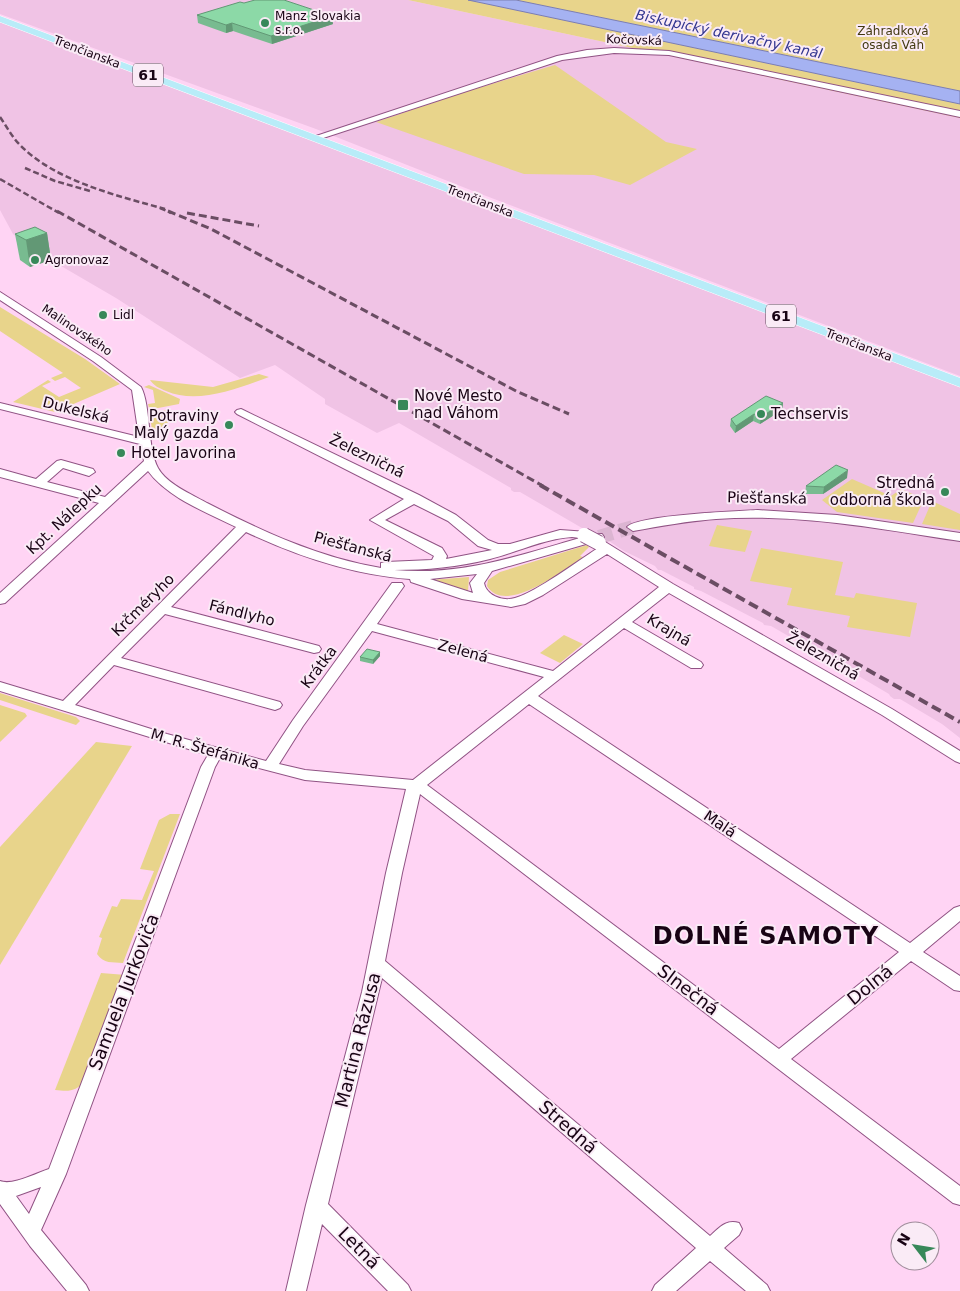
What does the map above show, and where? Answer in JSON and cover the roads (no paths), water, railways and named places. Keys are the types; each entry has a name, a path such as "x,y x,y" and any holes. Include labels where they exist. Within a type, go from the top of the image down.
{"main road":[{"name":"Trenčianska","path":"0,19 960,383"}],"street":[{"name":"Kočovská","path":"314,138 560,58 591,52 622,50 674,54 960,114"},
{"name":"Malinovského","path":"0,295 97,359 137,389 142,424"},
{"name":"Dukelská","path":"0,406 146,442"},
{"name":"Železničná","path":"241,412 415,498 452,518 474,537 489,546 513,548 563,533 584,535 601,543 668,587 879,707 960,758"},
{"path":"113,434 134,430 142,424 150,462"},
{"name":"Kpt. Nálepku","path":"0,600 150,462"},
{"name":"Piešťanská","path":"150,462 154,471 170,485 204,506 244,526 310,553 401,581 488,568 601,543"},
{"path":"38,483 61,464 90,472"},
{"path":"0,473 107,501"},
{"path":"415,498 376,520 437,551 441,556 437,564"},
{"name":"Piešťanská","path":"633,527 671,519 711,514 774,513 816,516 960,537"},
{"name":"Krčméryho","path":"65,707 244,526"},
{"path":"401,581 502,603 520,601 557,581 601,543"},
{"path":"351,565 409,566 437,564 485,556 513,548"},
{"path":"488,568 477,582 479,592 488,599"},
{"name":"Krátka","path":"269,768 281,752 297,724 401,581"},
{"path":"414,787 625,623 668,587"},
{"name":"Fándlyho","path":"162,610 314,649"},
{"name":"Krajná","path":"625,623 696,665"},
{"name":"Zelená","path":"370,626 556,676"},
{"path":"111,660 275,705"},
{"name":"M. R. Štefánika","path":"0,686 269,768 305,775 383,781 408,784 414,787"},
{"name":"Malá","path":"529,697 912,951 960,985"},
{"name":"Samuela Jurkoviča","path":"31,1231 56,1174 208,767 216,753"},
{"name":"Martina Rázusa","path":"296,1291 376,963 414,787"},
{"name":"Slnečná","path":"414,787 423,789 960,1197"},
{"name":"Dolná","path":"779,1059 960,912"},
{"name":"Stredná","path":"376,963 760,1291"},
{"path":"56,1174 19,1187 1,1190 79,1291"},
{"name":"Letná","path":"316,1205 401,1291"},
{"path":"662,1291 732,1229"}],"water":[{"path":"468,0 516,0 960,91 960,104"}],"tunnel":[{"path":"599,537 633,527"}],"railway":[{"path":"0,117 20,145 34,158 51,168 88,186 165,209"},
{"path":"25,168 55,181 90,191"},
{"path":"0,179 59,213"},
{"path":"160,208 171,213"},
{"path":"57,211 543,486"},
{"path":"168,211 211,229 518,392 569,414"},
{"path":"187,213 259,226"},
{"path":"540,485 960,722"}],"place":[{"name":"Manz Slovakia s.r.o.","path":"265,23"},
{"name":"Agronovaz","path":"35,260"},
{"name":"Lidl","path":"103,315"},
{"name":"Nové Mesto nad Váhom","path":"403,405"},
{"name":"Techservis","path":"761,414"},
{"name":"Potraviny Malý gazda","path":"229,425"},
{"name":"Hotel Javorina","path":"121,453"},
{"name":"Stredná odborná škola","path":"945,492"}],"district":[{"name":"DOLNÉ SAMOTY","path":"766,936"}],"park label":[{"name":"Záhradková osada Váh","path":"893,38"}],"water label":[{"name":"Biskupický derivačný kanál","path":"729,34"}]}
